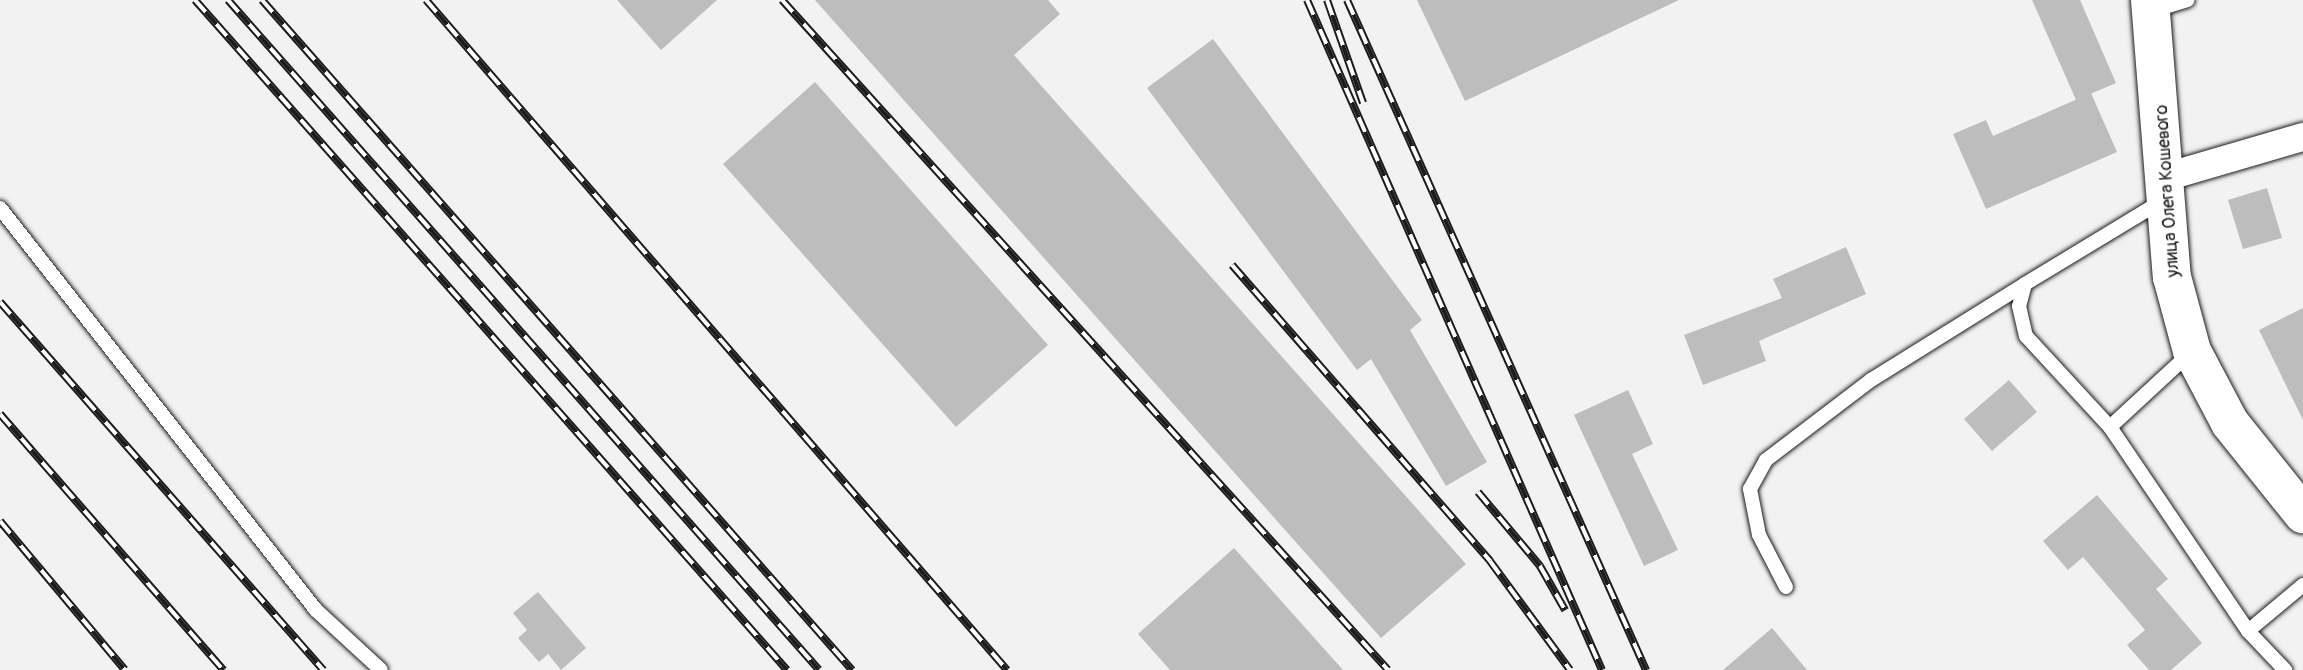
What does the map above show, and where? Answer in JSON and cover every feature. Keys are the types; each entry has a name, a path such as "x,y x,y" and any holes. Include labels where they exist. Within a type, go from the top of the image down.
{"main road":[{"name":"улица Олега Кошевого","path":"2163,4 2166,187 2172,277 2192,351 2230,424 2303,514"}],"street":[{"path":"2166,187 2303,136"}],"lane":[{"path":"1786,587 1759,534 1750,489 1766,460 1871,380 2025,284 2166,187"},
{"path":"0,208 316,610 381,670"},
{"path":"2025,284 2018,306 2026,336 2109,427 2248,631 2285,670"},
{"path":"2109,427 2192,351"},
{"path":"2248,631 2303,585"}],"building":[{"path":"617,0 717,0 661,50"},
{"path":"815,0 1048,0 1060,14 1014,55 1466,564 1381,638"},
{"path":"1417,0 1679,0 1465,101"},
{"path":"2032,0 2080,0 2116,83 2076,100"},
{"path":"1213,39 1422,320 1410,330 1487,462 1446,486 1371,359 1357,370 1147,88"},
{"path":"815,82 1048,345 956,427 723,164"},
{"path":"2091,93 2117,152 1986,209 1953,134 1986,120 1993,136"},
{"path":"2267,188 2282,238 2243,249 2228,200"},
{"path":"1846,247 1866,294 1759,341 1766,361 1703,385 1684,335 1782,298 1773,279"},
{"path":"2303,308 2303,420 2259,330"},
{"path":"2009,380 2037,412 1992,451 1964,419"},
{"path":"1628,390 1653,444 1632,454 1678,550 1644,566 1574,415"},
{"path":"2097,495 2168,579 2156,589 2202,643 2171,670 2149,670 2127,645 2145,630 2083,557 2068,570 2043,541"},
{"path":"1234,548 1343,670 1170,670 1138,634"},
{"path":"538,592 586,648 561,670 548,654 539,662 518,638 527,630 513,613"},
{"path":"1772,628 1807,670 1723,670"}],"railway":[{"path":"195,0 787,670"},
{"path":"228,0 819,670"},
{"path":"262,0 852,670"},
{"path":"426,0 1007,670"},
{"path":"782,0 1388,670"},
{"path":"1307,0 1602,670"},
{"path":"1327,0 1363,103"},
{"path":"1347,0 1646,670"},
{"path":"1232,265 1490,561 1570,670"},
{"path":"0,302 323,670"},
{"path":"0,414 223,670"},
{"path":"1478,492 1540,566 1565,610"},
{"path":"0,521 125,670"}]}
